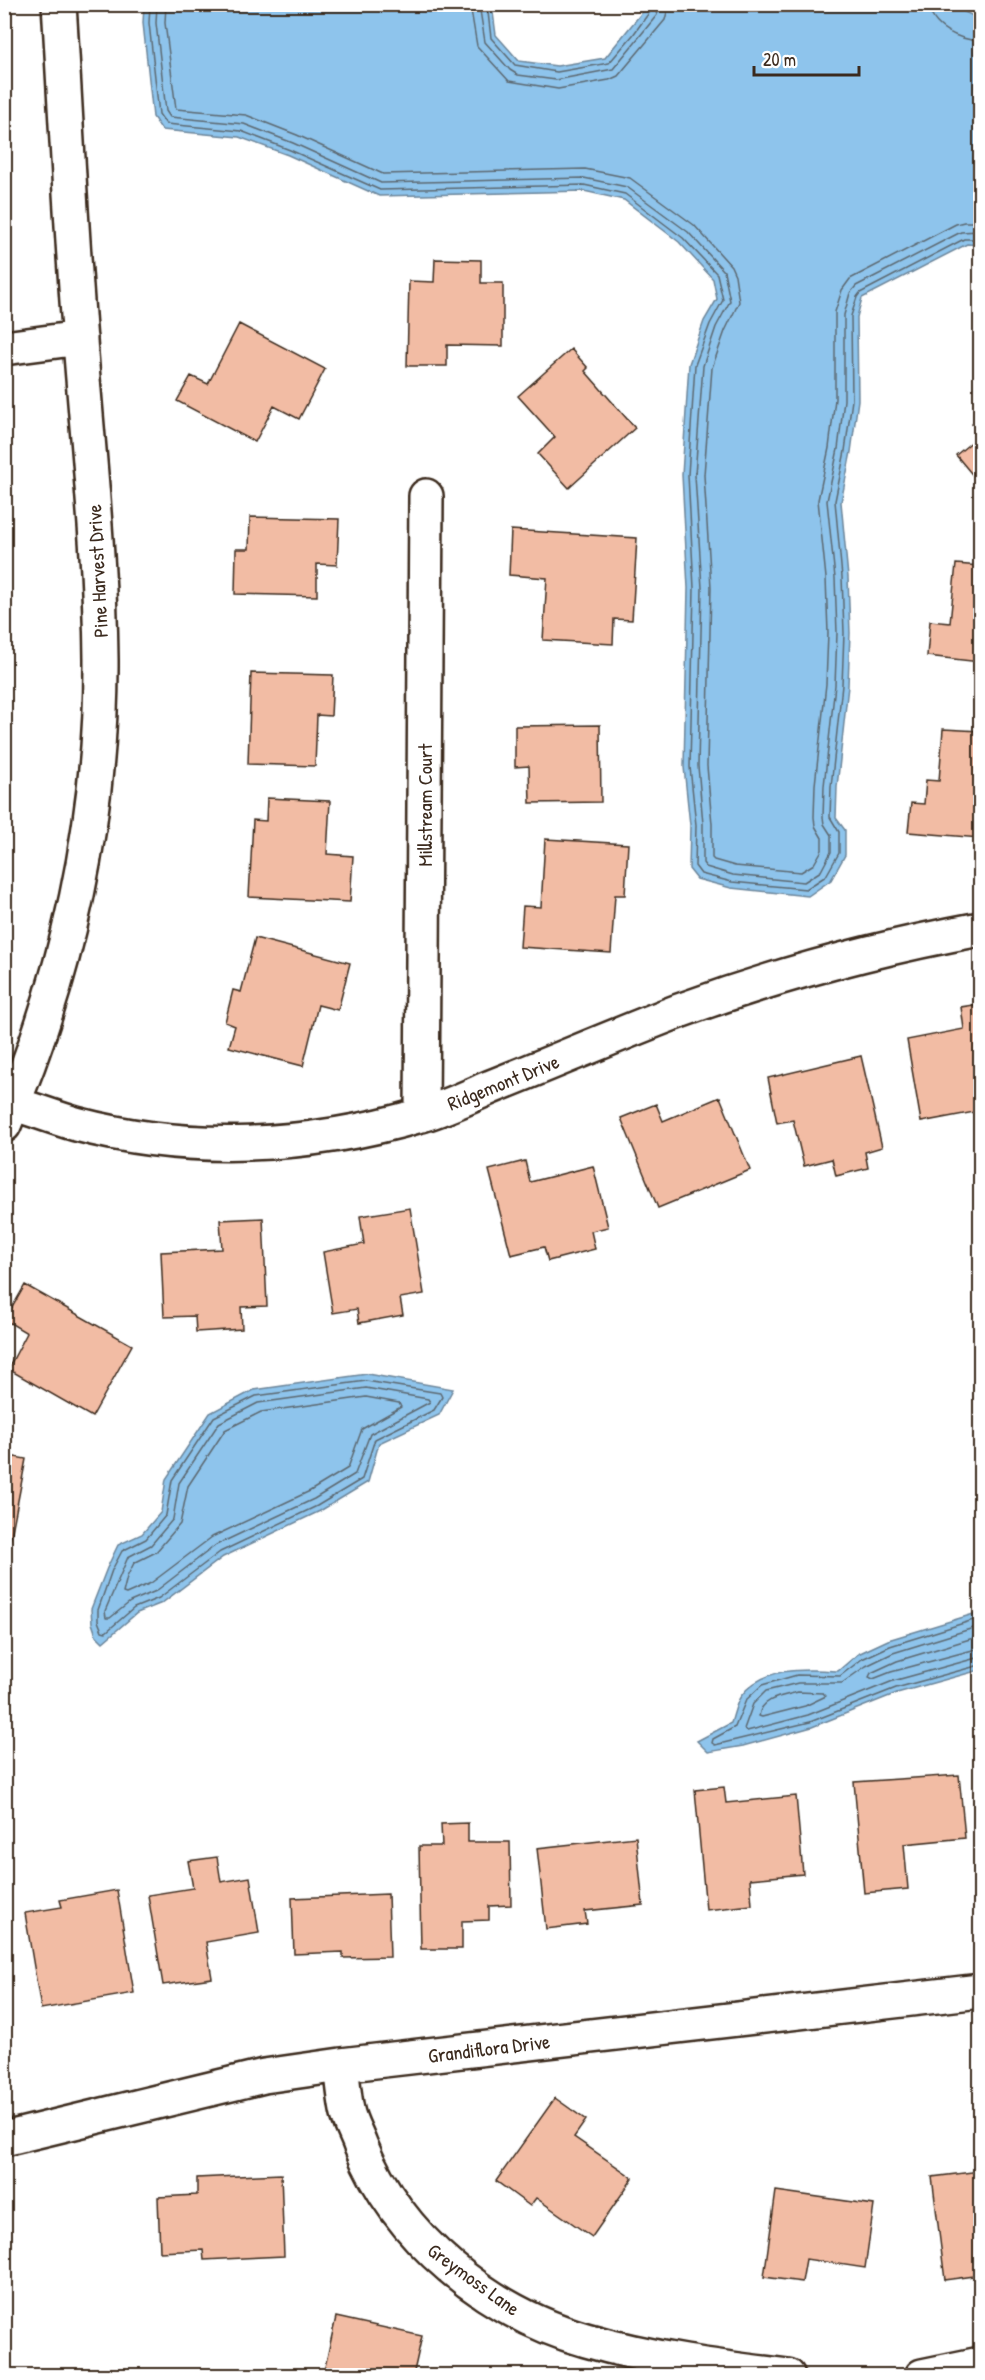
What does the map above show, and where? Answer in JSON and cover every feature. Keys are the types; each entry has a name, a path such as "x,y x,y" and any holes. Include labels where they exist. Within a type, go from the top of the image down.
{"street":[{"name":"Pine Harvest Drive","path":"9,1115 57,982 82,871 96,763 101,661 99,596 59,4"},
{"path":"4,348 80,338"},
{"name":"Millstream Court","path":"422,1115 426,495"},
{"name":"Ridgemont Drive","path":"9,1115 155,1138 231,1144 321,1138 422,1115 676,1012 738,990 867,953 981,929"},
{"name":"Grandiflora Drive","path":"4,2139 264,2076 341,2065 981,1991"},
{"name":"Greymoss Lane","path":"341,2065 347,2112 368,2163 394,2206 431,2251 481,2290 528,2318 584,2340 639,2354 788,2376"},
{"path":"922,2376 981,2364"}],"water":[{"path":"947,4 980,19 980,245 967,244 862,298 857,317 858,400 841,502 848,577 850,633 848,686 837,787 836,818 845,830 845,855 831,880 808,896 731,888 697,879 689,869 690,825 684,767 688,588 682,475 689,364 704,321 717,299 713,279 679,242 624,200 584,191 379,196 288,155 239,137 162,130 153,117 143,23 144,5 492,5 496,35 519,61 557,66 605,58 648,5"},
{"path":"367,1374 453,1389 439,1415 379,1443 368,1482 320,1511 223,1557 162,1603 137,1613 103,1642 96,1635 91,1609 118,1545 142,1534 161,1512 166,1479 210,1413 254,1390"},
{"path":"980,1612 980,1670 897,1693 812,1727 743,1746 708,1752 697,1741 731,1723 741,1696 761,1679 773,1674 799,1670 838,1671 858,1654 888,1640"}],"building":[{"path":"435,259 481,260 481,283 503,283 503,346 447,345 447,366 407,366 409,281 434,282"},
{"path":"239,324 325,369 299,419 274,406 255,442 177,401 191,376 208,384"},
{"path":"571,349 588,368 585,371 635,428 569,488 538,454 555,437 518,396"},
{"path":"980,417 980,434 972,424"},
{"path":"980,435 980,484 956,455"},
{"path":"250,517 339,519 337,565 317,564 317,596 235,594 236,549 249,549"},
{"path":"511,530 637,538 632,620 614,619 613,644 543,640 547,578 509,575"},
{"path":"956,564 980,566 980,662 927,656 930,621 950,623"},
{"path":"251,673 333,675 331,716 317,715 315,766 248,764"},
{"path":"600,725 601,802 530,803 529,766 515,767 515,726"},
{"path":"943,729 980,731 980,838 908,832 911,803 924,804 926,780 939,781"},
{"path":"267,798 330,801 327,854 353,856 350,902 249,897 253,820 266,821"},
{"path":"545,839 628,844 625,895 615,895 611,953 520,947 523,906 541,907"},
{"path":"255,938 350,963 338,1010 318,1005 303,1066 229,1047 235,1026 225,1022 233,990 241,992"},
{"path":"980,1004 980,1111 921,1122 907,1040 964,1029 961,1007"},
{"path":"861,1056 882,1147 865,1152 868,1168 836,1176 832,1159 804,1166 793,1120 777,1123 768,1078"},
{"path":"720,1097 750,1170 658,1208 621,1118 656,1104 663,1121"},
{"path":"525,1161 530,1182 593,1166 608,1227 591,1231 595,1249 548,1261 544,1247 511,1255 489,1170"},
{"path":"410,1208 424,1294 400,1298 403,1315 359,1323 357,1309 333,1313 323,1252 364,1244 360,1216"},
{"path":"263,1218 267,1306 241,1307 242,1329 196,1332 195,1316 164,1317 161,1252 222,1249 220,1220"},
{"path":"25,1285 132,1345 92,1417 8,1369 27,1333 5,1320"},
{"path":"4,1455 26,1459 10,1542 4,1541"},
{"path":"959,1775 965,1838 904,1844 908,1889 864,1893 854,1782"},
{"path":"724,1787 726,1803 796,1796 803,1874 750,1879 752,1905 706,1910 695,1790"},
{"path":"468,1823 468,1842 510,1842 511,1905 489,1906 489,1920 462,1921 462,1949 421,1949 419,1846 442,1846 441,1824"},
{"path":"636,1837 643,1905 585,1911 587,1924 546,1929 537,1848"},
{"path":"217,1857 221,1882 250,1877 259,1933 206,1942 212,1978 163,1985 148,1895 193,1888 188,1861"},
{"path":"117,1890 134,1993 41,2009 25,1913 62,1907 60,1900"},
{"path":"388,1894 390,1957 343,1958 343,1952 294,1954 292,1898"},
{"path":"555,2098 586,2120 574,2137 633,2178 592,2237 536,2198 530,2206 496,2181"},
{"path":"980,2171 980,2275 945,2280 932,2177"},
{"path":"281,2174 284,2256 204,2260 203,2250 160,2252 158,2197 197,2195 197,2178"},
{"path":"776,2191 874,2205 865,2268 806,2259 802,2282 764,2277"},
{"path":"336,2317 422,2336 413,2376 323,2376"}]}
